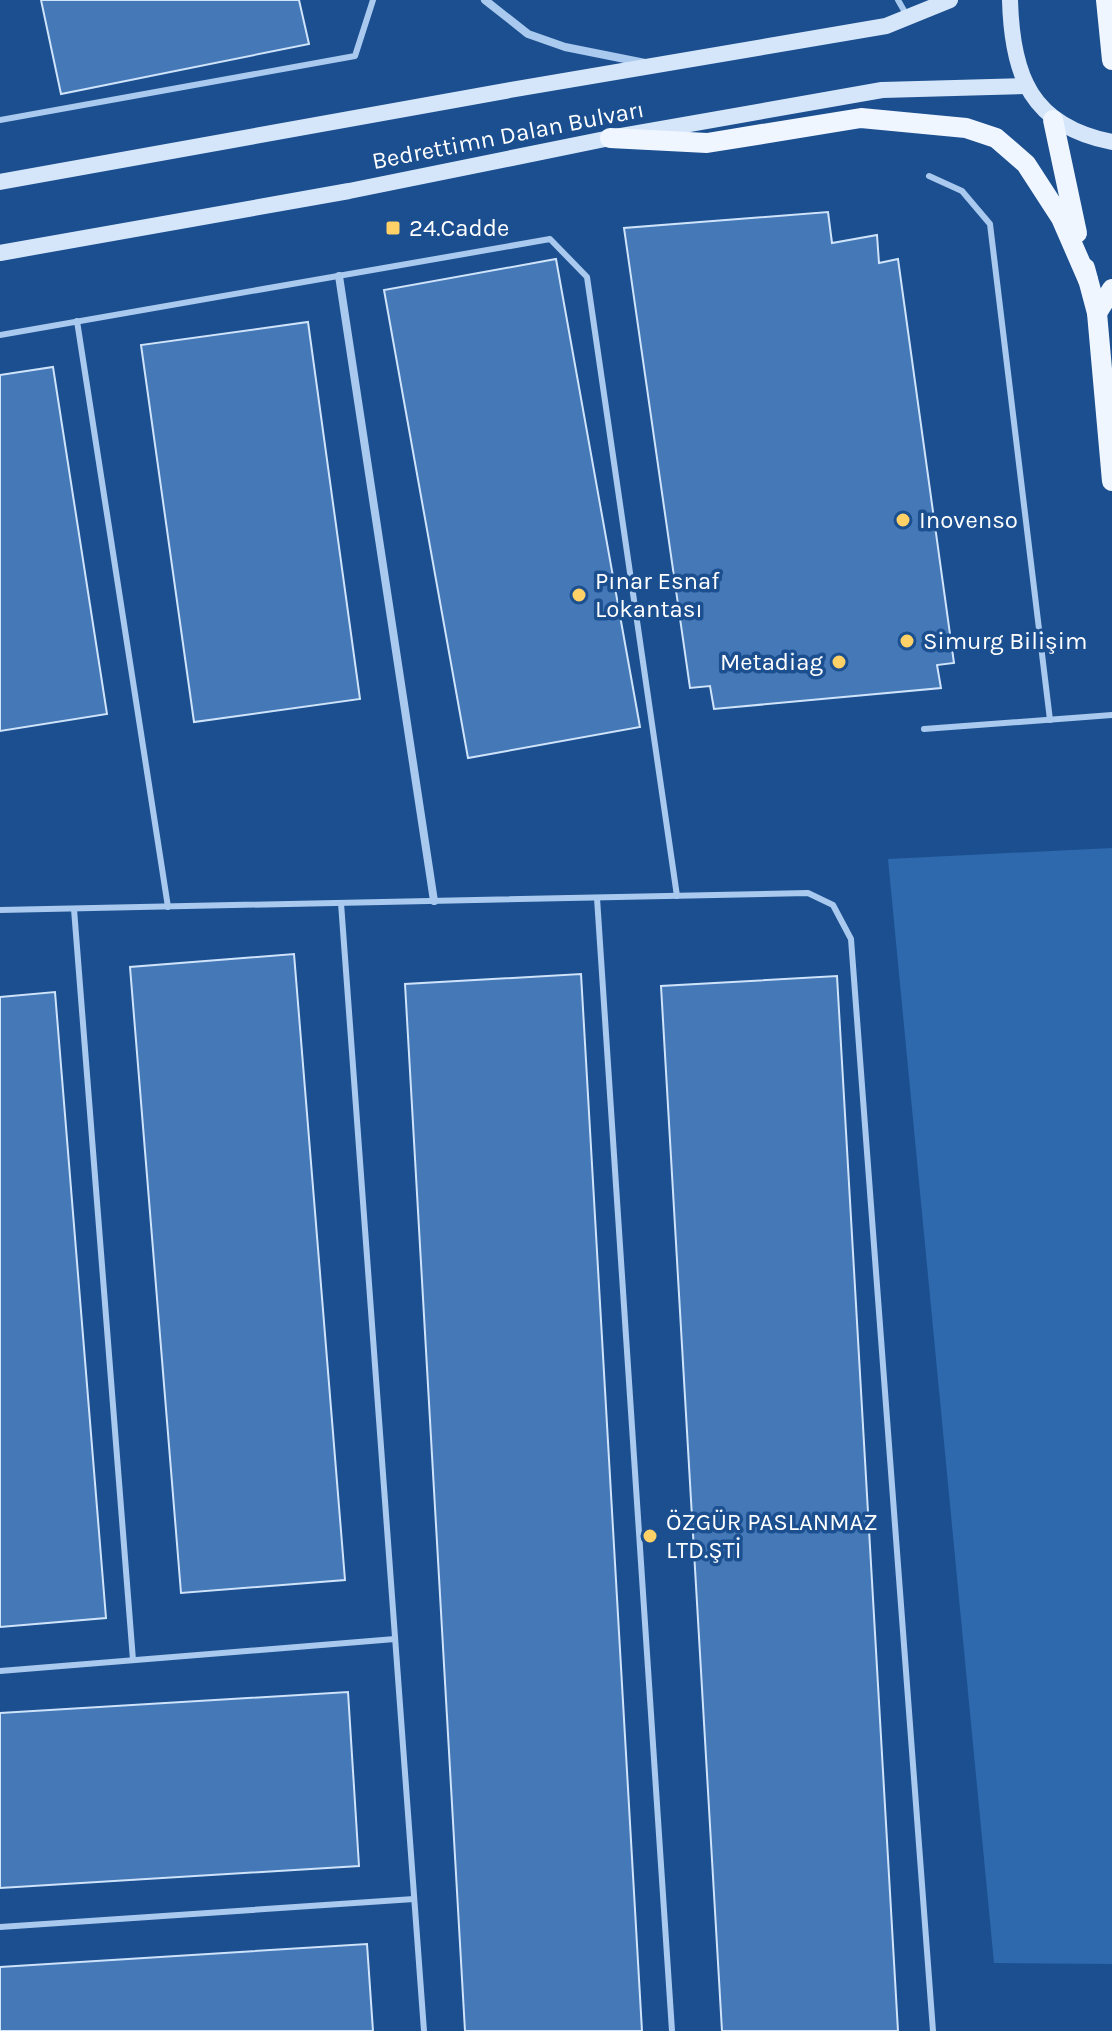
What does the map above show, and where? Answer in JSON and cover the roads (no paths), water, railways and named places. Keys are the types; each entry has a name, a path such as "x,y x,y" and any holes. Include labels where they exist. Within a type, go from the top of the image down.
{"main road":[{"name":"Bedrettimn Dalan Bulvarı","path":"0,182 886,26 950,0"},
{"path":"1010,0 1014,52 1027,86 1053,120 1097,313 1112,481"},
{"path":"1106,0 1112,60"},
{"name":"Bedrettimn Dalan Bulvarı","path":"0,253 349,191 610,138 882,90 1027,86"},
{"path":"610,138 707,143 861,118 966,128 996,138 1026,164 1061,218 1088,280"},
{"path":"1053,120 1082,134 1112,142"},
{"path":"1097,313 1112,289"}],"street":[{"path":"485,0 528,34 565,47 659,65"},
{"path":"339,276 434,901"}],"lane":[{"path":"0,120 355,56 373,0"},
{"path":"898,0 908,17"},
{"path":"929,176 962,191 990,224 1050,720"},
{"path":"0,335 550,239 587,277 677,896"},
{"path":"77,321 168,907"},
{"path":"924,729 1112,715"},
{"path":"0,910 808,893 833,905 851,939 933,2031"},
{"path":"597,898 672,2031"},
{"path":"341,903 424,2031"},
{"path":"74,909 133,1660"},
{"path":"0,1671 395,1639"},
{"path":"0,1927 414,1899"}],"place":[{"name":"24.Cadde","path":"393,228"},
{"name":"Inovenso","path":"903,520"},
{"name":"Pınar Esnaf Lokantası","path":"579,595"},
{"name":"Simurg Bilişim","path":"907,641"},
{"name":"Metadiag","path":"839,662"},
{"name":"ÖZGÜR PASLANMAZ LTD.ŞTİ","path":"650,1536"}]}
